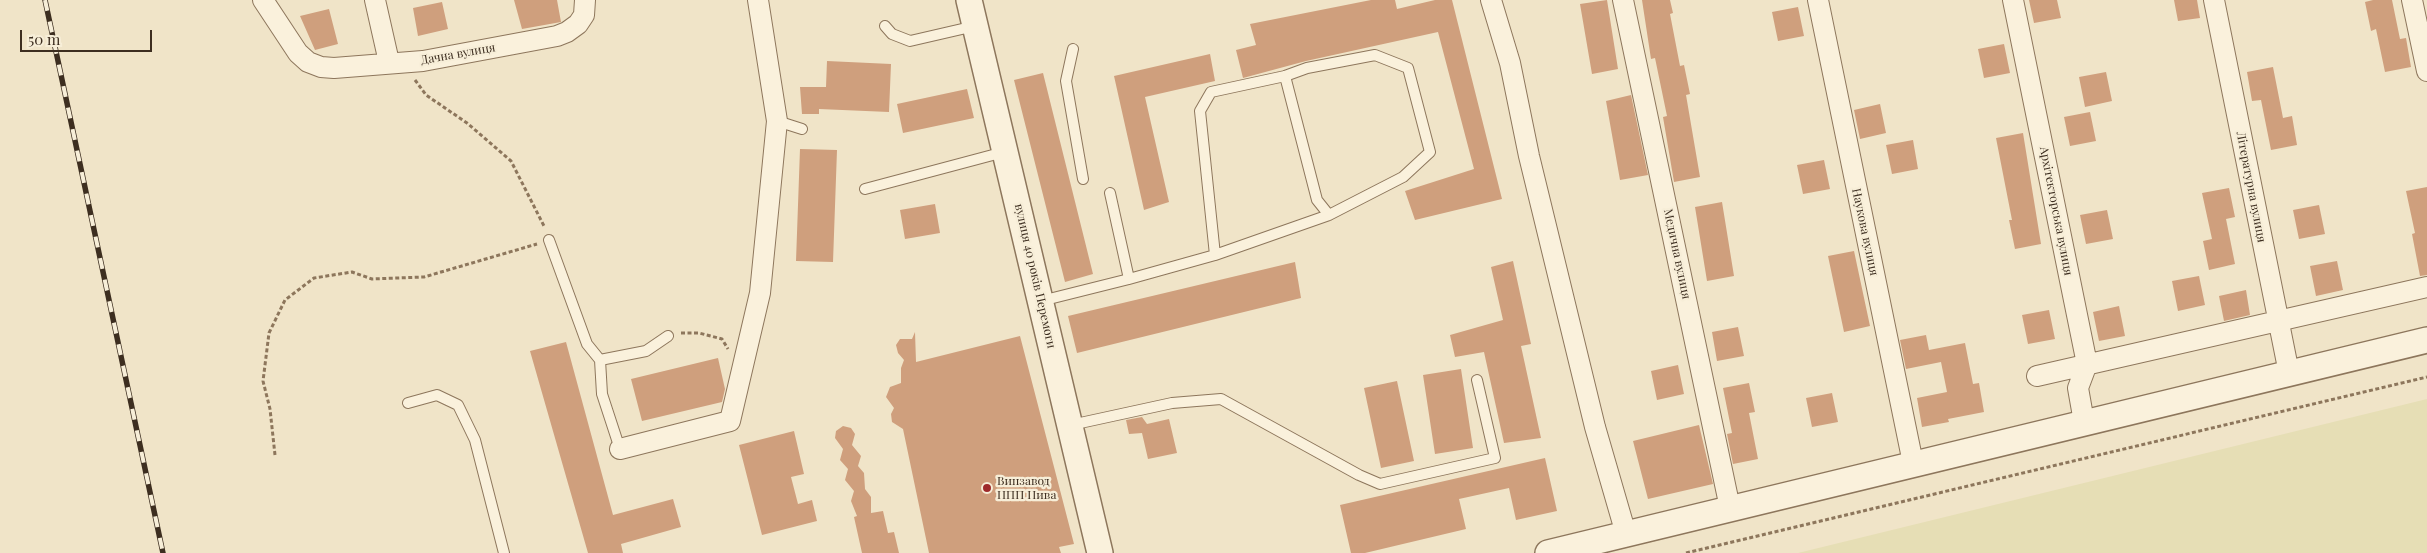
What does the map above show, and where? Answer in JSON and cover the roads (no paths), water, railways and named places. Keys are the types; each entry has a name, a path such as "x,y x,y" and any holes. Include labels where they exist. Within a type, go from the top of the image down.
{"street":[{"name":"Дачна вулиця","path":"263,0 288,41 308,62 321,67 334,68 423,61 567,32 578,24 584,15 586,0"},
{"path":"376,0 398,62"},
{"path":"620,449 730,420 760,293 777,121 758,0"},
{"name":"вулиця 40 років Перемоги","path":"969,0 1100,553"},
{"path":"1491,0 1510,63 1531,166 1595,427 1626,534"},
{"name":"Медична вулиця","path":"1623,0 1730,508"},
{"name":"Наукова вулиця","path":"1818,0 1912,463"},
{"name":"Архітекторська вулиця","path":"2013,0 2087,364"},
{"name":"Літературна вулиця","path":"2214,0 2289,373"},
{"path":"2412,0 2427,71"},
{"path":"2037,376 2427,287"},
{"path":"1548,553 1604,546 1626,534 1912,463 2427,340"},
{"path":"2084,422 2078,388 2087,364"}],"lane":[{"path":"885,26 892,34 910,41 975,26"},
{"path":"1073,49 1066,81 1083,180"},
{"path":"1040,301 1130,279 1215,255 1329,215 1404,177 1430,152 1408,68 1375,55 1307,68 1285,76 1211,92 1200,111 1215,255"},
{"path":"1285,76 1317,200 1329,215"},
{"path":"777,121 802,129"},
{"path":"866,189 1005,152"},
{"path":"1110,193 1130,279"},
{"path":"550,240 588,344 600,360 602,394 620,449"},
{"path":"600,360 646,351 668,336"},
{"path":"1070,426 1172,403 1221,399 1380,484 1495,458 1476,380"},
{"path":"408,403 438,395 458,405 475,440 504,553"}],"railway":[{"path":"45,0 163,553"}],"place":[{"name":"Винзавод НПП Нива","path":"987,488"}]}
